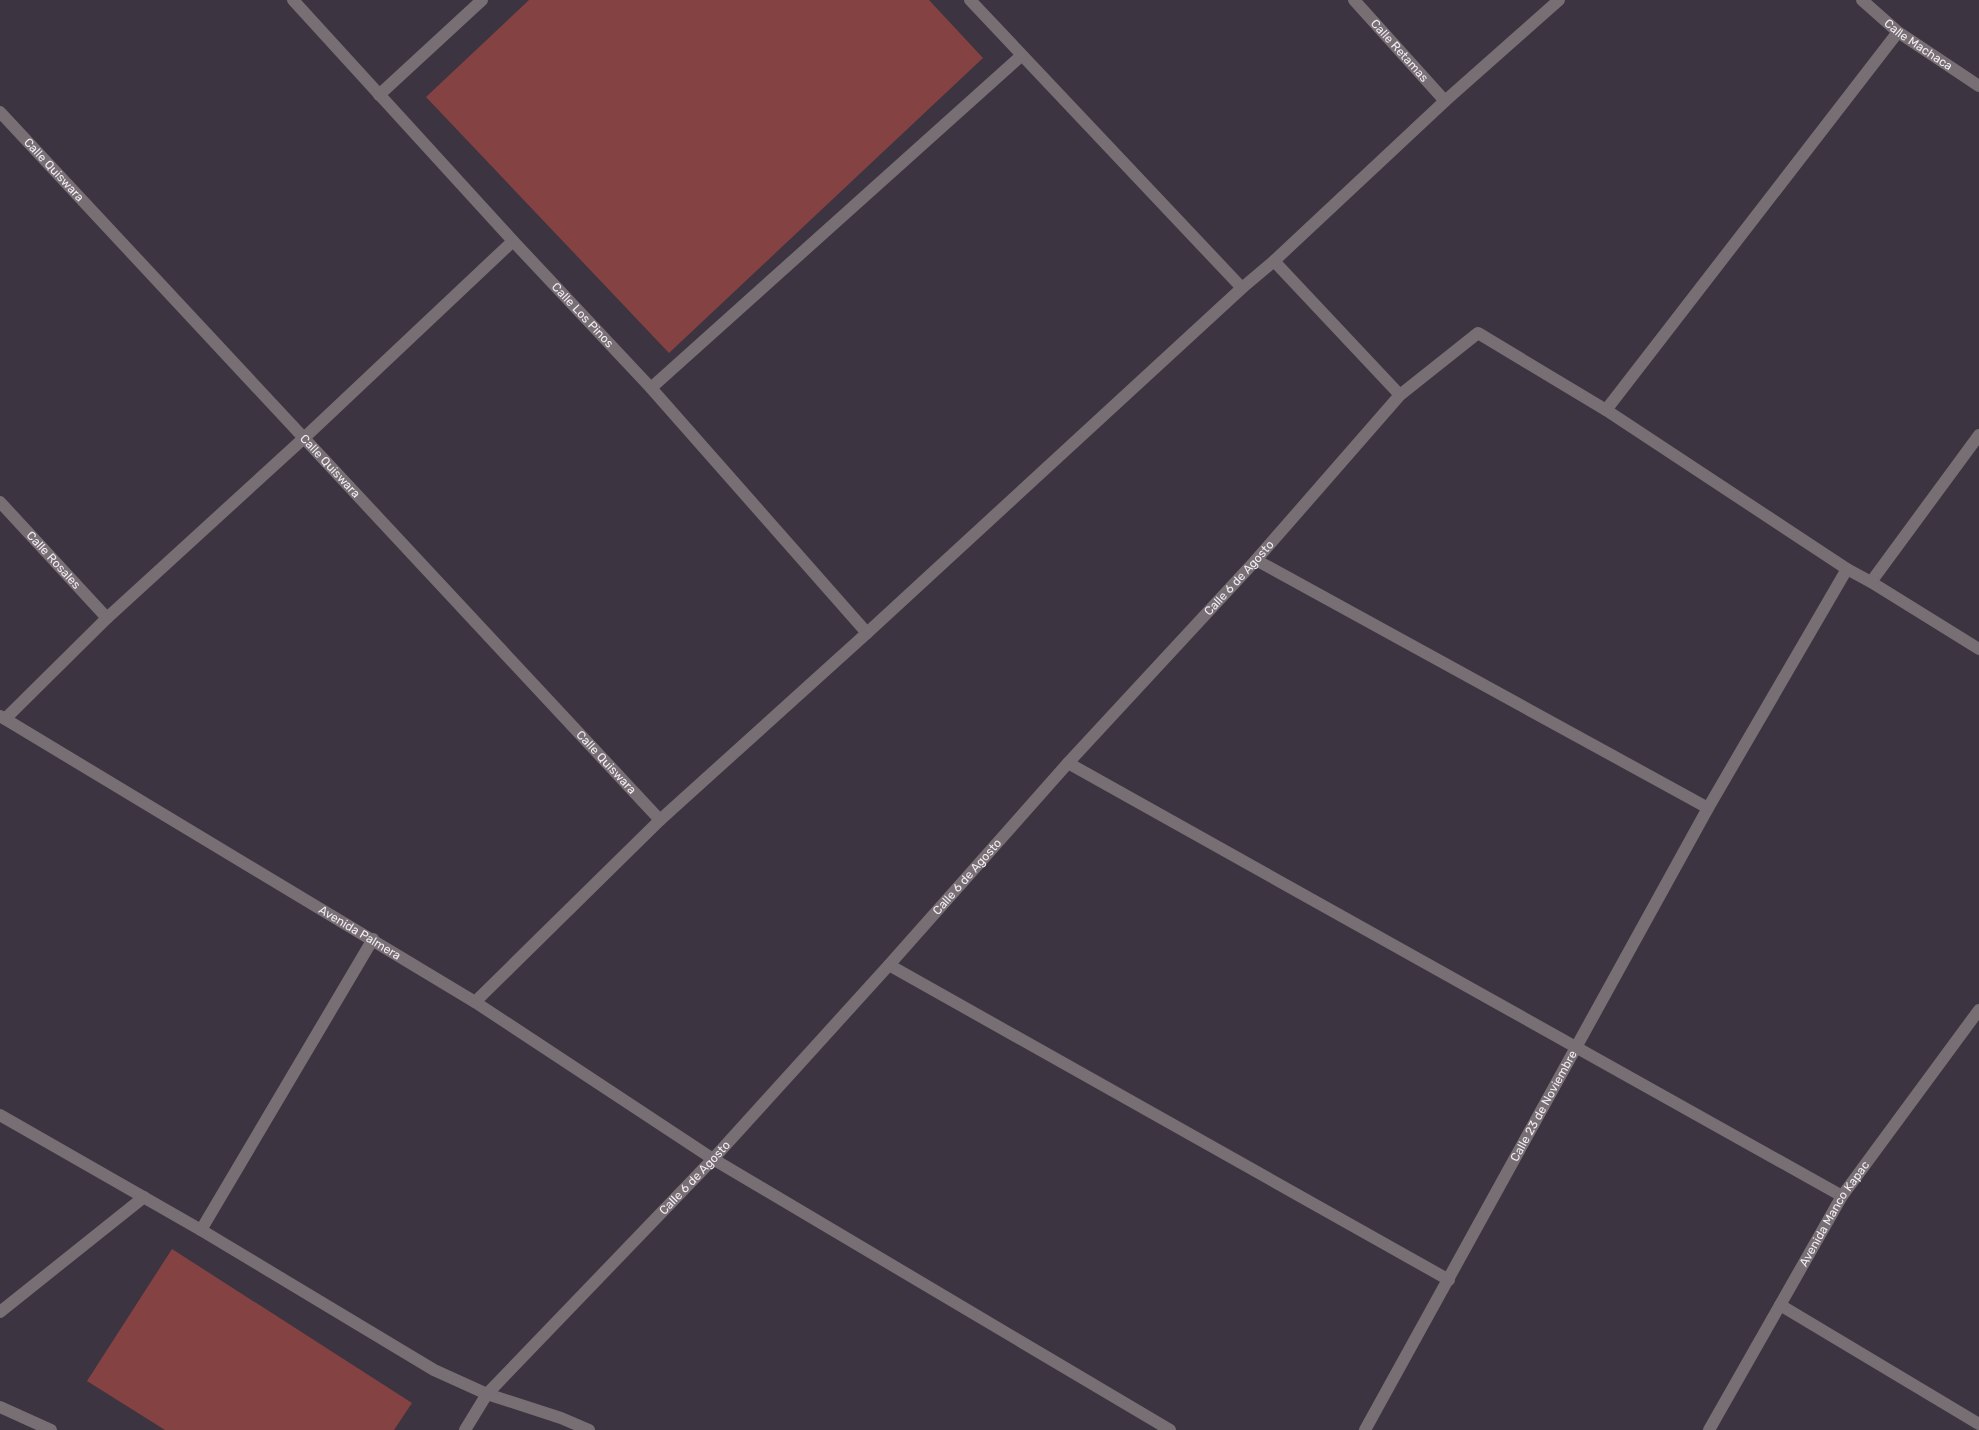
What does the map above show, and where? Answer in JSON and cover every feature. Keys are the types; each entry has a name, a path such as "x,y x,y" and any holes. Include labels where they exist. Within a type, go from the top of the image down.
{"street":[{"name":"Calle Los Pinos","path":"293,0 379,96 650,388 867,634"},
{"path":"379,96 482,0"},
{"path":"970,0 1242,288"},
{"name":"Calle Retamas","path":"1354,0 1445,101"},
{"path":"475,1002 660,820 867,634 1242,288 1274,261 1445,101 1559,0"},
{"name":"Calle Machaca","path":"1862,0 1898,32 1979,86"},
{"path":"1898,32 1606,410 1847,569 1979,649"},
{"path":"650,388 1021,56"},
{"name":"Calle Quiswara","path":"0,112 660,820"},
{"path":"3,718 107,618 304,438 513,241"},
{"path":"1274,261 1400,395"},
{"name":"Calle 6 de Agosto","path":"465,1430 487,1394 713,1159 889,965 1068,763 1256,560 1400,395 1478,333 1606,410"},
{"path":"1871,582 1979,435"},
{"name":"Calle Rosales","path":"0,502 107,618"},
{"path":"1256,560 1708,808"},
{"path":"1068,763 1578,1048 1708,808 1847,569"},
{"name":"Avenida Palmera","path":"3,718 475,1002 713,1159 1170,1430"},
{"path":"201,1230 373,939"},
{"path":"889,965 1448,1280"},
{"name":"Avenida Manco Kapac","path":"1709,1430 1842,1196 1979,1010"},
{"name":"Calle 23 de Noviembre","path":"1365,1430 1578,1048 1842,1196"},
{"path":"0,1115 201,1230 434,1370 487,1394 561,1418 589,1430"},
{"path":"0,1312 144,1197"},
{"path":"1780,1305 1979,1424"},
{"path":"0,1407 51,1430"}],"shaded area":[{"path":"529,0 929,0 983,58 669,353 426,97"},
{"path":"172,1249 412,1403 394,1430 165,1430 87,1381"}]}
